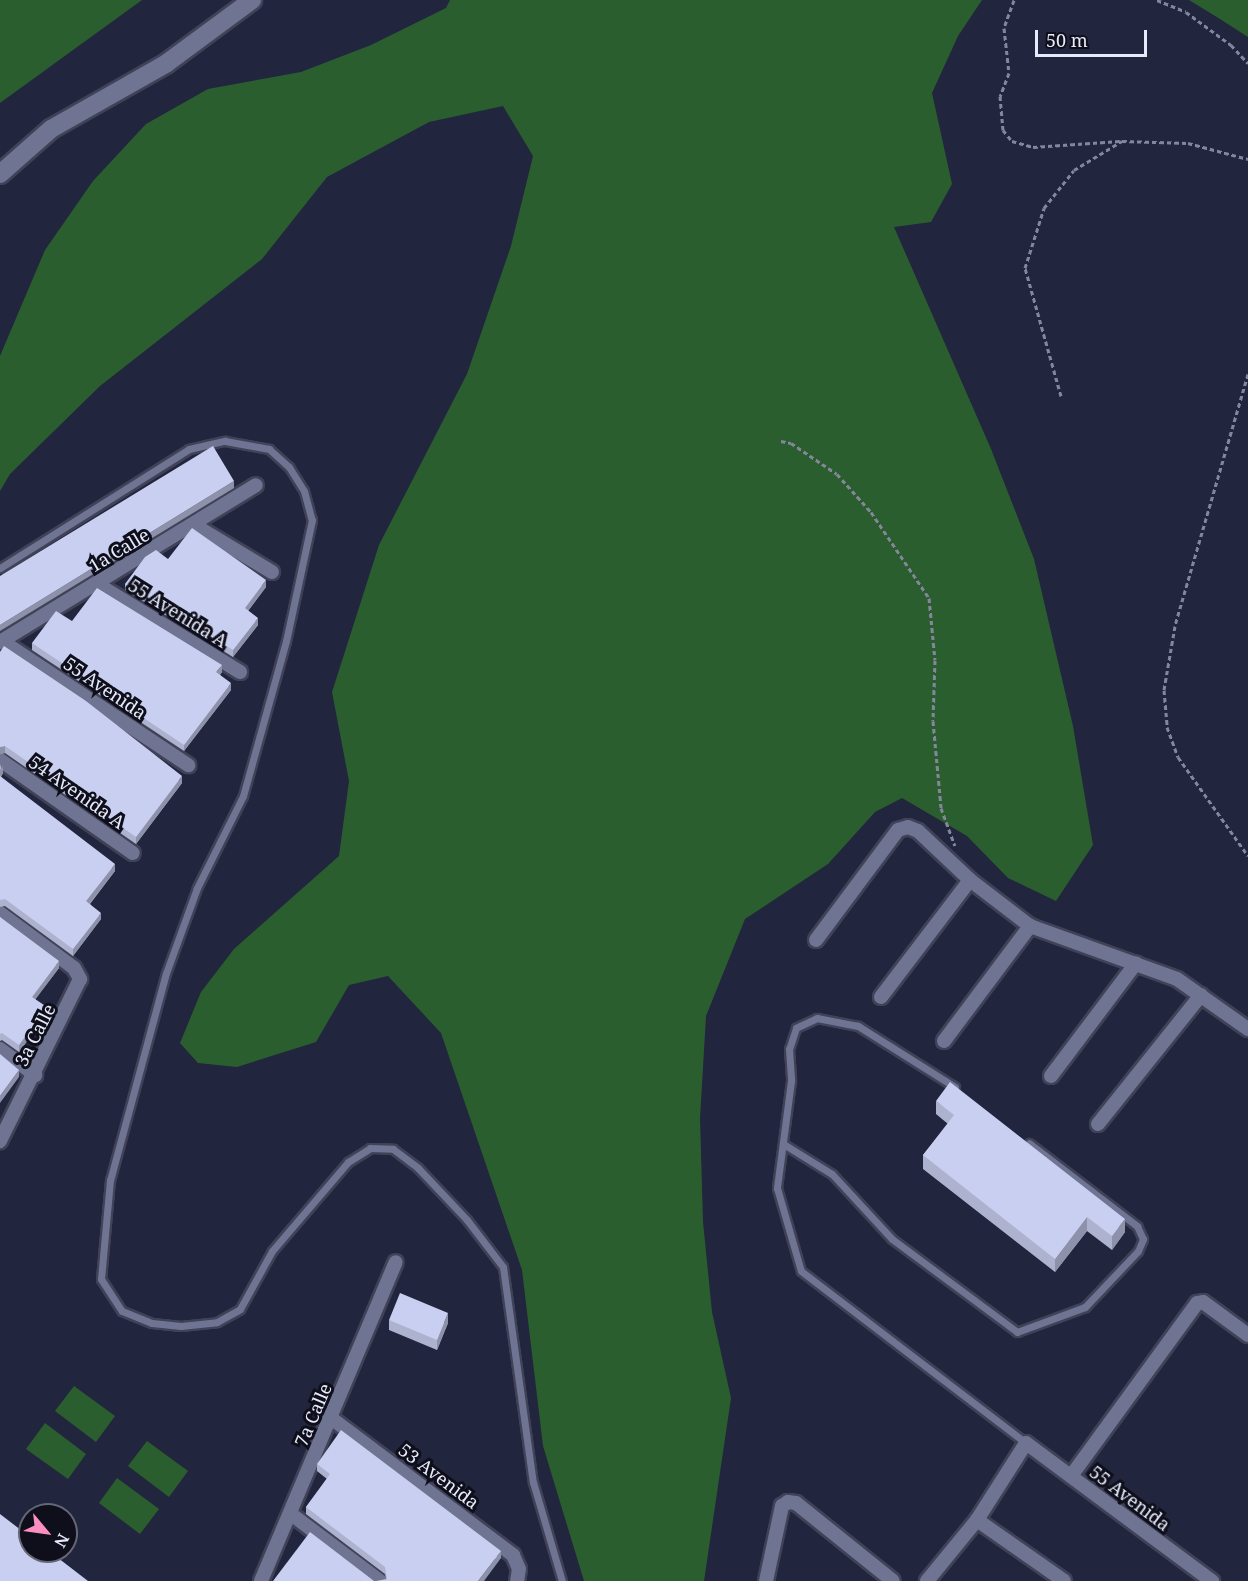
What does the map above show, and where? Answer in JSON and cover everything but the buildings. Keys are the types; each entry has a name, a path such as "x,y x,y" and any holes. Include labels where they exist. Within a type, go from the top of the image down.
{"main road":[{"path":"0,174 51,129 167,63 252,0"}],"street":[{"name":"1a Calle","path":"1,641 256,485"},
{"path":"194,525 272,572"},
{"name":"55 Avenida A","path":"97,584 240,672"},
{"name":"55 Avenida","path":"1,641 188,765"},
{"name":"54 Avenida A","path":"0,760 133,853"},
{"path":"816,940 898,830 908,827 918,831 970,880 1030,926 1177,979 1248,1029"},
{"path":"881,997 970,880"},
{"name":"3a Calle","path":"0,913 80,976 77,991 0,1142"},
{"path":"944,1041 1030,926"},
{"path":"1051,1076 1136,963"},
{"path":"1098,1125 1201,995"},
{"path":"0,1049 35,1075"},
{"name":"7a Calle","path":"261,1581 396,1262"},
{"path":"1071,1476 1197,1303 1203,1302 1248,1335"},
{"name":"53 Avenida","path":"331,1418 513,1555 518,1575"},
{"path":"927,1581 977,1520 1026,1443"},
{"name":"55 Avenida","path":"1026,1443 1212,1581"},
{"path":"766,1581 782,1506 788,1502 795,1503 892,1581"},
{"path":"291,1514 380,1581"},
{"path":"977,1520 1064,1581"}],"lane":[{"path":"0,568 189,449 225,441 269,449 289,467 304,491 312,520 307,559 286,641 243,796 198,888 166,973 110,1180 101,1279 122,1311 152,1323 181,1326 217,1322 240,1309 272,1251 348,1162 370,1148 393,1149 418,1168 467,1220 503,1267 533,1482 562,1581"},
{"path":"962,1093 934,1071 858,1026 817,1018 796,1028 789,1049 790,1081 785,1145 777,1188 801,1271 1026,1443"},
{"path":"785,1145 832,1174 892,1239 1017,1332 1085,1306 1138,1251 1143,1239 1137,1226 1017,1135"}],"path":[{"path":"1014,0 1004,28 1009,73 1000,96 1003,130 1012,141 1033,147 1122,141 1188,143 1248,159"},
{"path":"1157,0 1186,12 1231,45 1248,63"},
{"path":"1061,396 1025,268 1044,208 1074,170 1122,141"},
{"path":"1248,374 1175,627 1164,690 1167,727 1178,756 1248,856"},
{"path":"781,441 791,442 837,474 871,512 929,598 935,660 933,720 941,808 958,853"}],"green space":[{"path":"0,0 142,0 0,103"},
{"path":"450,0 982,0 958,36 932,93 952,184 931,222 894,227 991,449 1034,559 1073,726 1093,845 1056,901 1008,878 967,836 902,798 875,812 828,864 745,919 706,1016 700,1118 703,1222 712,1312 731,1398 704,1581 584,1581 543,1446 522,1270 441,1033 388,976 349,985 316,1042 237,1067 198,1063 180,1043 201,992 234,949 339,856 349,781 332,692 379,545 467,374 511,246 533,156 503,106 429,122 327,177 262,259 100,386 10,474 0,491 0,356 45,250 93,181 146,124 208,89 301,72 371,45 446,8"},
{"path":"1189,0 1248,0 1248,37 1220,19"},
{"path":"74,1386 115,1416 96,1442 55,1411"},
{"path":"45,1423 86,1454 68,1479 26,1449"},
{"path":"147,1441 188,1471 169,1497 128,1466"},
{"path":"117,1478 159,1509 140,1534 99,1503"}]}
